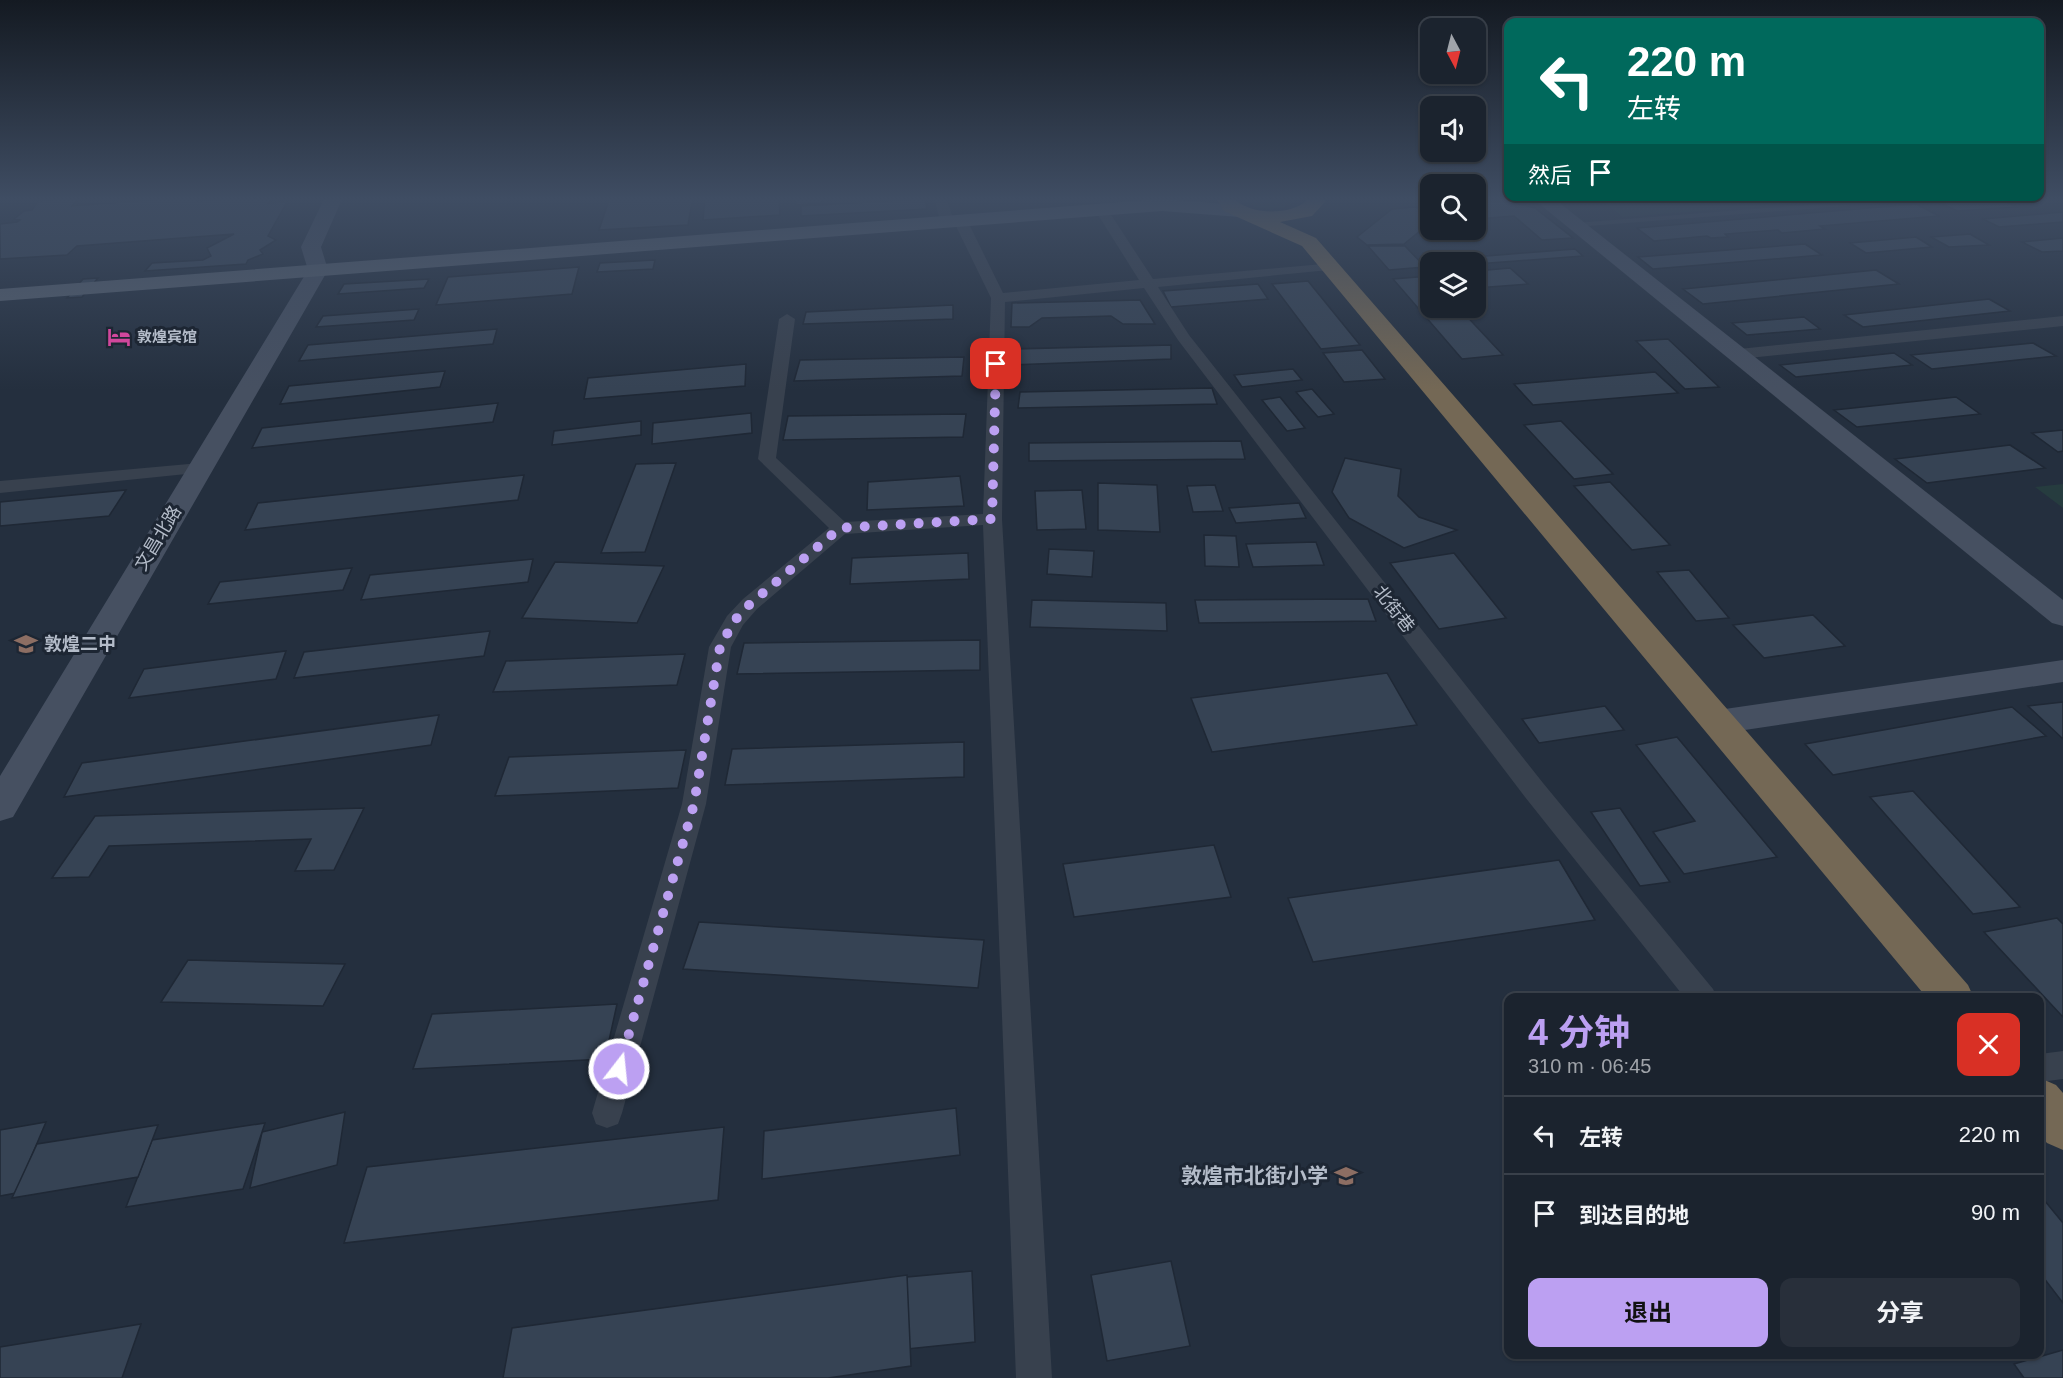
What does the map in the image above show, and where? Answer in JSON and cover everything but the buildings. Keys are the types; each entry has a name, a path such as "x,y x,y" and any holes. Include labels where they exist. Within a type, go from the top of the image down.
{"highway":[{"path":"1325,261 1949,993"},
{"path":"2044,1105 2063,1126"}],"main road":[{"path":"0,295 431,261"}],"street":[{"path":"315,261 318,270"},
{"path":"977,261 998,298 992,519 1034,1378"},
{"name":"北街巷","path":"1133,261 1184,338 1534,790 1699,993"},
{"path":"1621,261 2063,616"},
{"path":"998,298 1329,266"},
{"name":"文昌北路","path":"0,807 318,270"},
{"path":"787,319 767,459 840,528"},
{"path":"1738,354 2063,321"},
{"path":"0,487 200,468"},
{"path":"607,1113 694,804 720,647 734,621 750,604 840,528 992,519"},
{"path":"1718,722 2063,671"},
{"path":"2044,1067 2063,1065"}],"green space":[{"path":"2063,484 2063,508 2035,487"}],"place":[{"name":"敦煌宾馆","path":"119,337"},
{"name":"敦煌二中","path":"26,644"},
{"name":"敦煌市北街小学","path":"1346,1176"}],"route":[{"path":"619,1069 694,804 720,647 734,621 750,604 840,528 992,519 996,364"}]}
